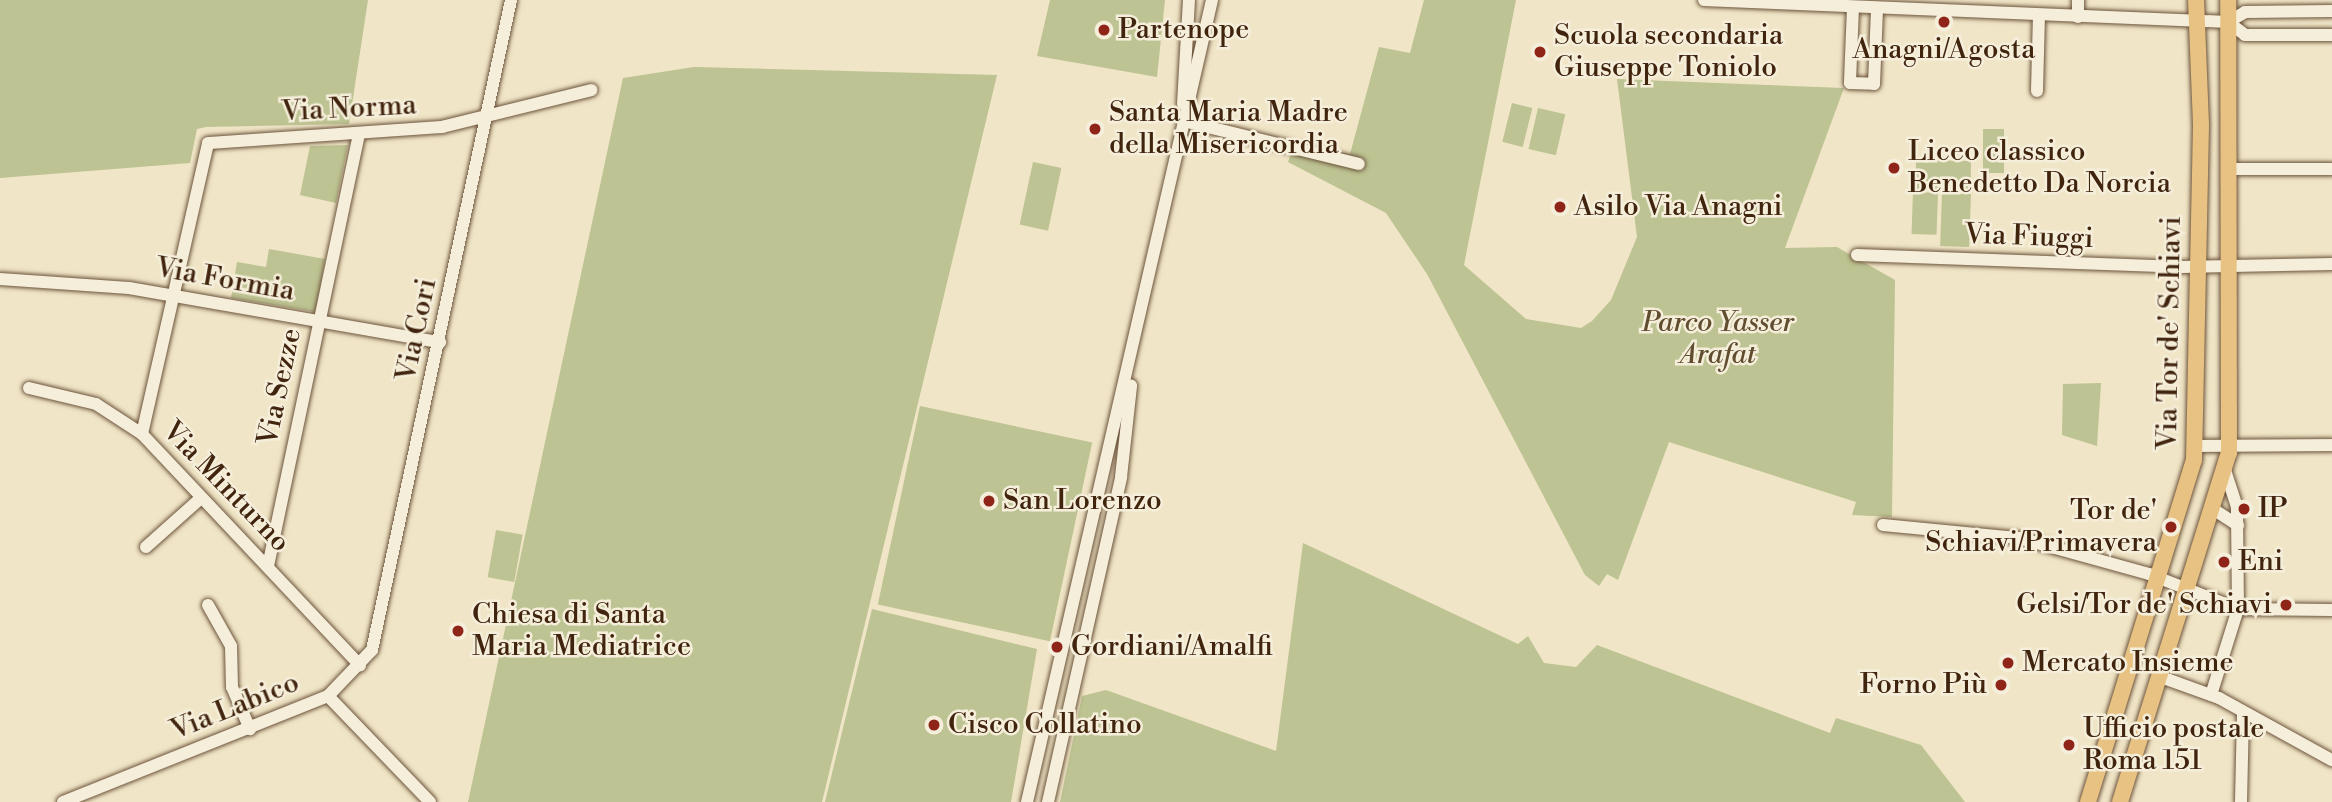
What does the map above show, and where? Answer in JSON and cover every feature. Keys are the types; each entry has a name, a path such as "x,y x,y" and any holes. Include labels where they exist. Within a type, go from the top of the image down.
{"main road":[{"name":"Via Tor de' Schiavi","path":"2088,802 2160,580 2196,446 2199,263 2196,0"},
{"name":"Via Tor de' Schiavi","path":"2120,802 2188,593 2225,470 2229,446 2228,0"}],"street":[{"name":"Via Cori","path":"328,696 372,650 511,0"},
{"path":"1182,0 1185,26 1184,121"},
{"path":"1185,26 1189,0"},
{"path":"1027,802 1132,365 1212,0"},
{"path":"1704,0 1820,3 1877,8 1912,5 2039,15 2228,22 2245,12 2332,11"},
{"path":"2078,0 2078,17"},
{"path":"1853,7 1850,83 1874,84 1877,8"},
{"path":"2037,91 2039,15"},
{"path":"2228,22 2245,35 2332,35"},
{"name":"Via Norma","path":"171,296 203,149 214,141 359,136 487,120 591,90"},
{"path":"1184,121 1359,164"},
{"name":"Via Sezze","path":"268,566 359,136"},
{"path":"2230,169 2332,169"},
{"name":"Via Fiuggi","path":"1857,255 2332,264"},
{"name":"Via Formia","path":"0,279 171,296 440,342"},
{"path":"142,434 171,296"},
{"path":"1048,802 1121,477 1132,365"},
{"name":"Via Minturno","path":"29,387 96,404 142,434 360,665"},
{"path":"2196,446 2332,445"},
{"name":"Via Tor de' Schiavi","path":"2211,695 2238,609 2238,525 2225,470"},
{"path":"146,547 201,498"},
{"path":"2213,509 2238,525"},
{"path":"1883,525 2019,538 2160,580 2188,593 2238,609 2332,610"},
{"path":"208,605 231,646 231,684 250,729"},
{"path":"2161,677 2211,695 2332,760"},
{"name":"Via Labico","path":"63,802 328,696 430,802"},
{"path":"2241,802 2243,712"}],"green space":[{"path":"0,0 368,0 349,124 206,127 197,129 190,163 0,178"},
{"name":"Partenope","path":"1050,0 1165,0 1157,77 1037,56"},
{"name":"Parco Yasser Arafat","path":"1424,0 1516,0 1464,265 1526,319 1581,328 1592,321 1611,300 1637,237 1617,79 1844,88 1785,248 1837,247 1895,280 1892,517 1852,515 1856,502 1669,442 1618,580 1607,574 1599,586 1585,575 1427,274 1386,213 1288,162 1294,144 1350,154 1379,47 1410,53"},
{"path":"694,67 997,75 822,802 468,802 623,78"},
{"path":"1512,103 1532,108 1523,147 1502,142"},
{"path":"1538,108 1565,114 1556,155 1529,149"},
{"path":"1983,129 2004,129 2004,173 1983,173"},
{"path":"348,145 336,203 300,195 310,146"},
{"path":"1916,160 1971,161 1970,190 1915,189"},
{"path":"1033,162 1061,168 1048,231 1020,225"},
{"path":"1913,192 1938,193 1937,235 1912,234"},
{"path":"1942,193 1971,194 1969,247 1940,246"},
{"path":"269,249 325,259 316,312 231,298 237,262 266,267"},
{"path":"2101,383 2097,446 2062,435 2063,384"},
{"name":"San Lorenzo","path":"920,406 1092,443 1050,641 878,605"},
{"path":"496,530 523,535 514,582 488,577"},
{"path":"1303,543 1518,644 1528,636 1544,663 1576,667 1597,645 1830,733 1836,718 1921,745 1965,802 1060,802 1082,696 1106,690 1276,751"},
{"name":"Cisco Collatino","path":"872,609 1037,649 1011,802 825,802"}],"place":[{"name":"Anagni/Agosta","path":"1944,22"},
{"name":"Partenope","path":"1104,30"},
{"name":"Scuola secondaria Giuseppe Toniolo","path":"1540,52"},
{"name":"Santa Maria Madre della Misericordia","path":"1095,129"},
{"name":"Liceo classico Benedetto Da Norcia","path":"1894,168"},
{"name":"Asilo Via Anagni","path":"1560,207"},
{"name":"San Lorenzo","path":"989,501"},
{"name":"IP","path":"2244,509"},
{"name":"Tor de' Schiavi/Primavera","path":"2171,527"},
{"name":"Eni","path":"2224,562"},
{"name":"Gelsi/Tor de' Schiavi","path":"2286,605"},
{"name":"Chiesa di Santa Maria Mediatrice","path":"458,631"},
{"name":"Gordiani/Amalfi","path":"1057,647"},
{"name":"Mercato Insieme","path":"2008,663"},
{"name":"Forno Più","path":"2001,685"},
{"name":"Cisco Collatino","path":"934,725"},
{"name":"Ufficio postale Roma 151","path":"2069,745"}]}
